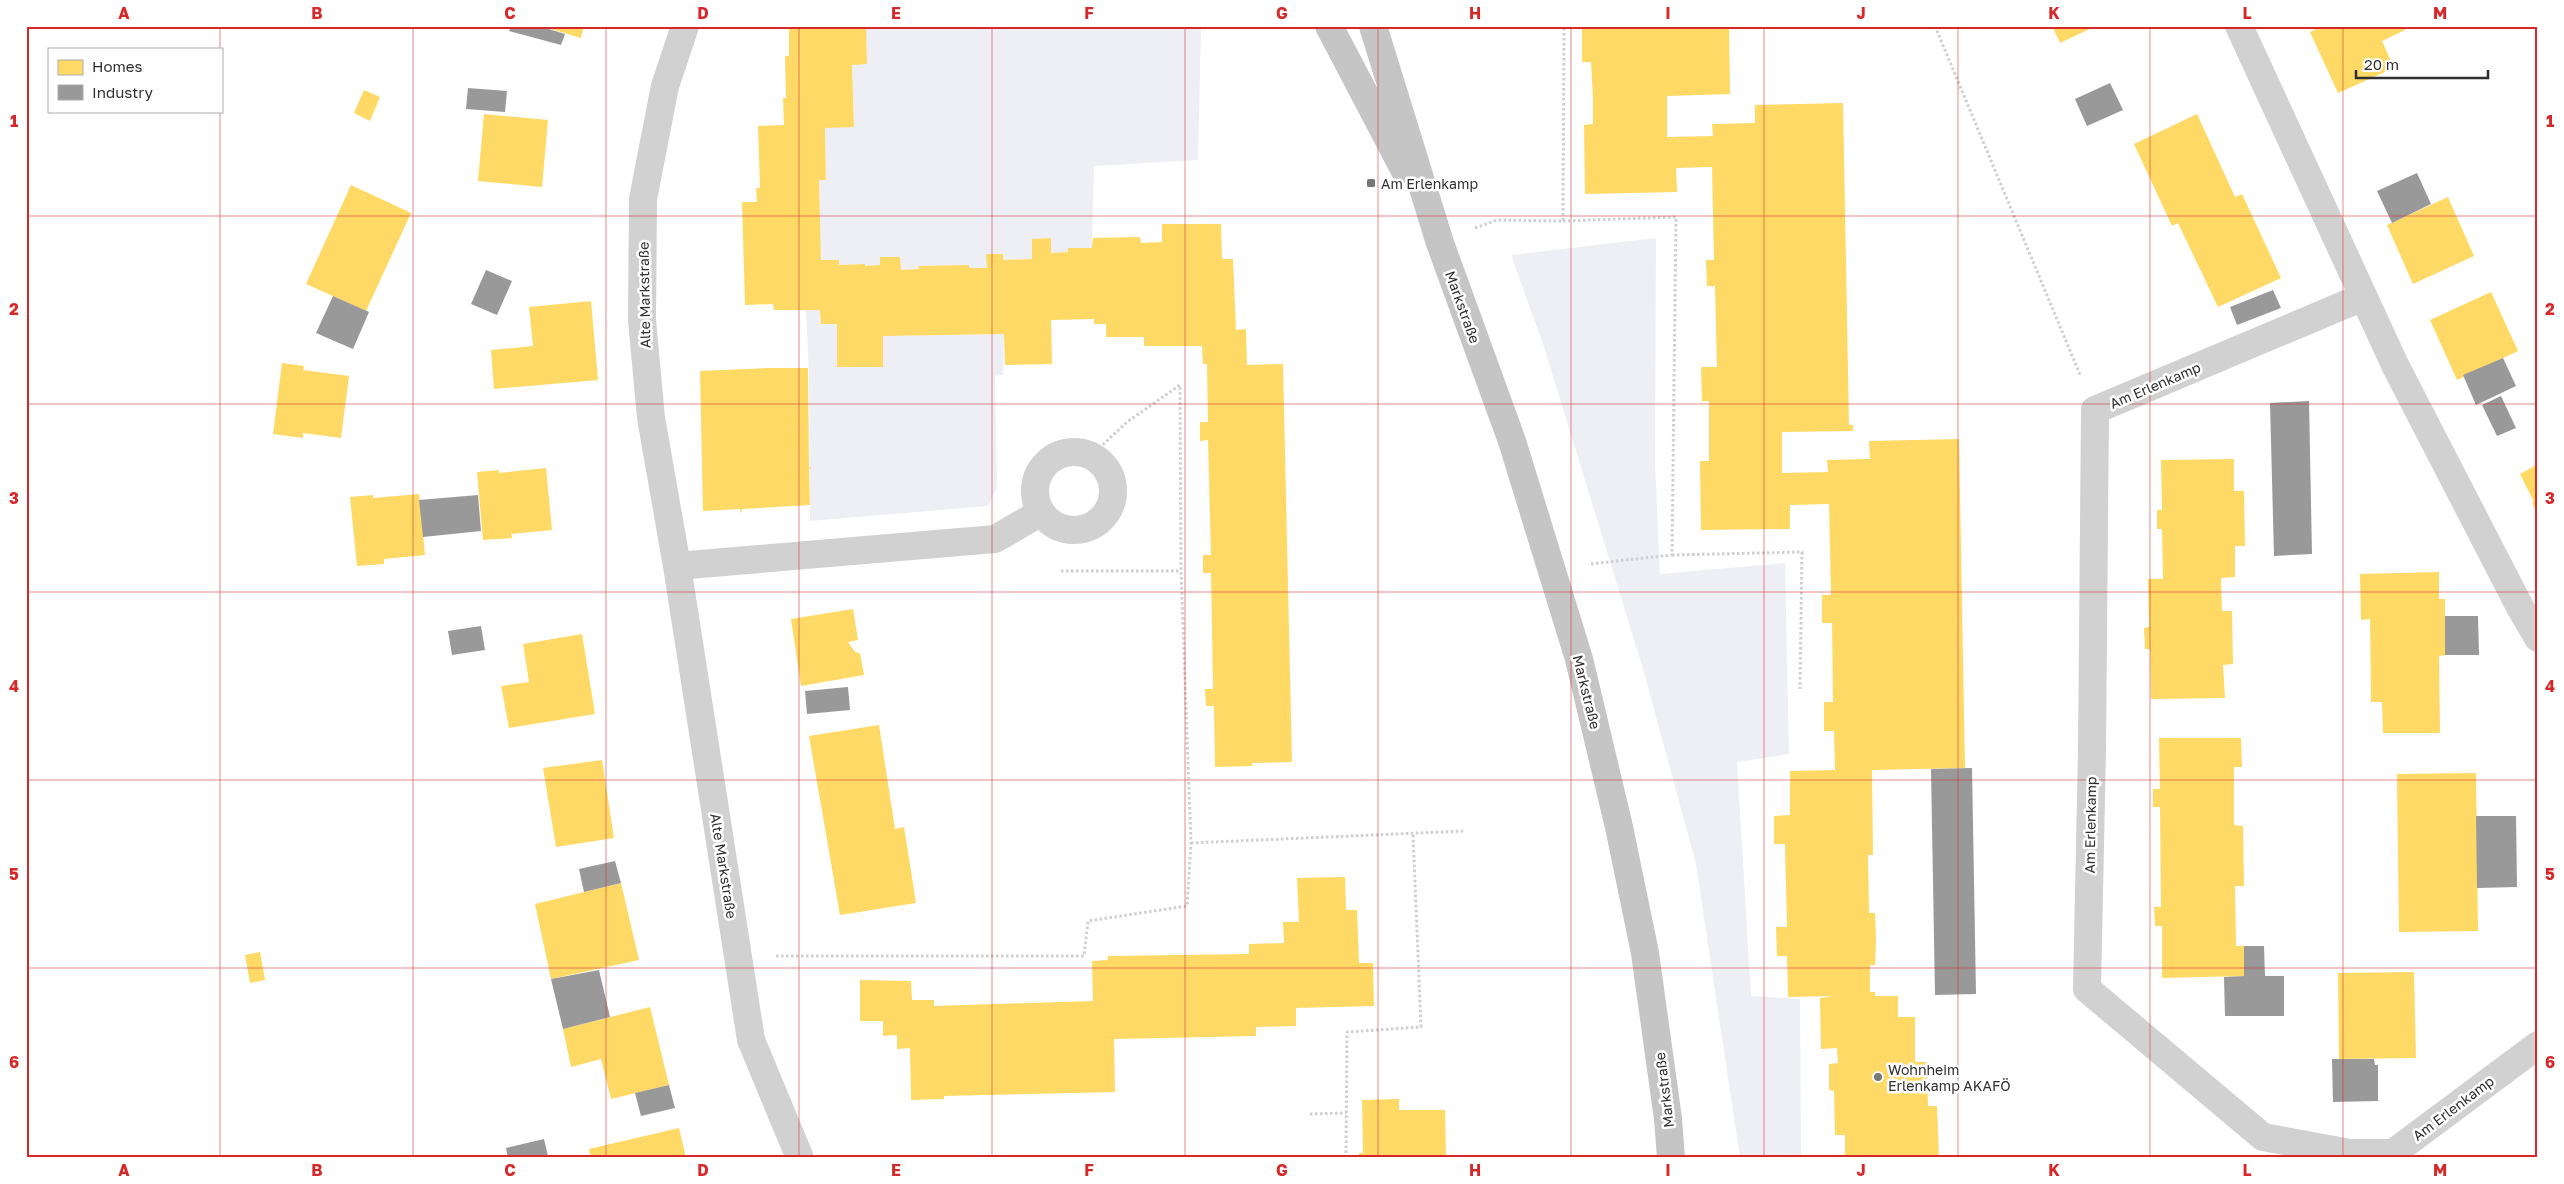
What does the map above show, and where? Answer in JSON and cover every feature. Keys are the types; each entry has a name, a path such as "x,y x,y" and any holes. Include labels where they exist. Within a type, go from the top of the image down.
{"main road":[{"name":"Markstraße","path":"1372,26 1440,243 1512,441 1579,659 1619,827 1645,953 1661,1061 1671,1158"},
{"name":"Markstraße","path":"1335,28 1440,243"}],"street":[{"name":"Alte Markstraße","path":"685,26 665,86 643,199 643,330 651,418 677,566 751,1040 800,1158"},
{"path":"2239,26 2363,297 2477,525 2538,638"},
{"name":"Am Erlenkamp","path":"2363,297 2095,410 2092,750 2087,988 2263,1137 2350,1153 2393,1153 2538,1045"},
{"path":"1072,451 1092,455 1108,469 1114,489 1109,510 1096,525 1076,531 1055,527 1040,513 1034,494 1038,473 1051,457 1072,451"},
{"path":"677,566 995,539 1040,513"}],"path":[{"path":"1563,221 1564,26"},
{"path":"1935,26 2095,410"},
{"path":"1440,243 1497,220 1563,221 1676,217 1672,554"},
{"path":"738,956 1084,956 1088,921 1187,906 1191,843 1181,571 1180,385 1127,422 1092,455"},
{"path":"1552,569 1672,554 1802,552 1800,689"},
{"path":"1061,571 1181,571"},
{"path":"1191,843 1464,831"},
{"path":"1346,1158 1347,1032 1422,1027 1413,834"},
{"path":"1310,1114 1346,1113"}],"shaded area":[{"path":"866,26 1201,26 1198,160 1094,166 1092,248 1068,248 1068,252 1051,253 1051,238 1032,239 1032,259 1003,260 1002,254 987,254 987,268 969,268 969,265 918,266 919,269 901,270 900,257 881,258 880,265 865,266 864,264 839,265 838,260 821,260 819,180 826,180 825,127 854,126 852,65"},
{"path":"1656,238 1655,463 1660,574 1785,563 1789,754 1737,762 1751,996 1800,999 1801,1158 1740,1158 1696,864 1643,669 1544,347 1511,255"},
{"path":"806,310 820,310 821,324 837,324 838,367 883,367 883,336 1004,334 1003,375 995,376 997,488 988,506 810,521 809,374"}],"building: Homes":[{"path":"541,26 584,26 581,38"},
{"path":"789,26 866,26 867,64 852,65 854,127 825,128 826,180 819,180 821,260 839,260 839,265 865,264 865,266 880,265 880,257 900,257 901,270 919,269 918,266 969,265 969,268 987,268 986,254 1003,254 1003,260 1032,259 1032,239 1051,238 1051,253 1068,252 1068,248 1092,248 1093,238 1140,237 1141,243 1162,242 1162,224 1221,224 1222,259 1233,259 1236,330 1246,329 1247,365 1283,364 1292,762 1252,763 1252,766 1215,767 1214,706 1206,706 1205,689 1213,689 1211,573 1203,573 1203,555 1211,555 1208,440 1200,441 1200,422 1208,422 1207,364 1203,364 1202,346 1144,346 1144,337 1106,337 1106,324 1094,324 1094,319 1051,320 1052,364 1005,365 1004,334 883,336 883,367 837,367 837,324 821,324 820,310 774,310 773,304 745,305 742,202 757,202 756,188 760,188 758,126 784,125 783,98 786,98 785,56 789,56"},
{"path":"1598,26 1729,26 1730,94 1667,96 1667,137 1713,136 1712,124 1755,123 1755,105 1843,103 1849,425 1853,425 1853,431 1782,432 1782,473 1828,472 1827,460 1870,459 1869,441 1959,439 1965,768 1872,770 1873,855 1868,855 1869,913 1875,913 1876,940 1875,965 1870,965 1870,992 1875,992 1875,996 1898,996 1898,1017 1915,1017 1915,1062 1927,1062 1928,1106 1937,1106 1939,1158 1845,1158 1845,1135 1835,1135 1834,1091 1829,1090 1829,1064 1838,1063 1837,1048 1821,1049 1820,998 1834,996 1788,997 1787,956 1777,956 1776,927 1787,927 1785,844 1774,844 1774,816 1790,815 1790,771 1835,770 1834,731 1824,731 1824,702 1833,702 1832,623 1822,623 1822,595 1831,595 1829,504 1790,505 1790,529 1701,530 1700,461 1709,461 1709,401 1702,401 1701,367 1717,367 1715,286 1707,286 1706,260 1714,260 1712,167 1676,168 1677,192 1585,194 1584,125 1593,124 1593,99 1591,62 1582,62 1582,28"},
{"path":"2052,26 2096,26 2060,43"},
{"path":"2323,26 2403,26 2405,30 2382,41 2394,68 2338,93 2310,32"},
{"path":"364,90 380,97 370,121 354,113"},
{"path":"484,114 548,120 542,187 478,181"},
{"path":"2197,114 2235,197 2242,194 2281,278 2218,307 2178,223 2172,226 2134,144"},
{"path":"351,185 411,213 366,311 306,284"},
{"path":"2448,197 2474,256 2413,284 2387,225"},
{"path":"2491,292 2518,351 2457,380 2430,320"},
{"path":"591,301 598,380 494,389 491,350 533,346 529,307"},
{"path":"282,363 304,366 303,370 349,376 341,438 303,433 303,438 273,434"},
{"path":"808,368 809,467 812,468 809,469 810,505 742,509 741,514 740,509 703,511 700,371"},
{"path":"2234,459 2234,491 2244,491 2245,546 2235,546 2235,577 2221,578 2222,611 2232,611 2233,664 2223,665 2225,698 2151,699 2150,649 2145,649 2144,628 2149,627 2148,579 2163,579 2162,529 2157,529 2157,510 2162,510 2161,460"},
{"path":"2538,464 2538,515 2532,503 2534,502 2520,474"},
{"path":"546,468 552,530 511,534 512,538 483,540 477,472 499,470 499,473"},
{"path":"419,494 425,555 384,559 384,564 357,566 350,497 373,495 373,498"},
{"path":"2439,572 2439,599 2445,599 2445,655 2439,656 2440,733 2383,733 2382,702 2371,702 2370,619 2361,620 2360,574"},
{"path":"853,609 858,640 848,642 855,652 860,653 864,675 801,686 791,619"},
{"path":"582,634 595,714 509,728 501,686 529,682 523,644"},
{"path":"879,725 895,829 904,827 916,903 840,915 809,736"},
{"path":"2159,738 2241,738 2242,767 2234,767 2234,825 2243,826 2244,886 2235,886 2236,946 2244,946 2244,976 2162,978 2162,926 2155,926 2154,907 2161,907 2160,807 2153,807 2153,789 2160,789"},
{"path":"602,760 614,838 556,847 543,768"},
{"path":"2476,773 2478,931 2399,932 2397,774"},
{"path":"1345,877 1346,910 1357,910 1359,963 1373,963 1374,1006 1296,1008 1296,1026 1256,1027 1256,1036 1114,1039 1115,1092 944,1096 944,1099 911,1100 910,1048 897,1049 897,1035 883,1036 883,1021 860,1021 860,980 911,981 912,1000 934,1000 934,1006 1093,1001 1092,961 1108,960 1108,956 1249,954 1249,944 1284,943 1283,922 1299,922 1297,878"},
{"path":"621,883 639,960 551,979 535,904"},
{"path":"260,952 265,980 250,983 245,955"},
{"path":"2414,972 2416,1058 2339,1059 2338,973"},
{"path":"650,1007 669,1085 611,1099 601,1059 571,1067 563,1029"},
{"path":"1399,1099 1399,1110 1445,1110 1446,1158 1359,1158 1359,1153 1363,1153 1362,1100"},
{"path":"679,1128 686,1158 591,1158 589,1149"}],"building: Industry":[{"path":"511,26 539,26 565,34 561,45 509,31"},
{"path":"2110,83 2123,110 2087,126 2075,99"},
{"path":"468,88 507,91 505,112 466,109"},
{"path":"2417,173 2431,204 2392,223 2377,191"},
{"path":"486,270 512,281 497,315 471,304"},
{"path":"2273,290 2281,308 2237,325 2230,307"},
{"path":"333,296 369,312 353,349 316,333"},
{"path":"2503,358 2516,386 2476,405 2463,375"},
{"path":"2501,396 2516,428 2497,436 2482,405"},
{"path":"2309,401 2312,554 2274,556 2270,403"},
{"path":"478,495 481,531 423,537 419,500"},
{"path":"2445,616 2478,616 2479,655 2445,655"},
{"path":"481,626 485,650 452,655 448,631"},
{"path":"848,687 850,710 807,714 805,691"},
{"path":"1972,768 1976,994 1935,995 1931,769"},
{"path":"2476,816 2516,816 2517,887 2477,888"},
{"path":"615,861 621,883 584,892 579,869"},
{"path":"2244,946 2264,946 2265,976 2284,976 2284,1016 2225,1016 2224,977 2244,976"},
{"path":"599,970 610,1017 563,1029 551,979"},
{"path":"2332,1059 2374,1059 2375,1065 2378,1065 2378,1101 2333,1102"},
{"path":"669,1085 675,1108 641,1116 635,1093"},
{"path":"544,1139 548,1156 508,1158 506,1148"}],"place":[{"name":"Am Erlenkamp","path":"1371,183"},
{"name":"Wohnheim Erlenkamp AKAFÖ","path":"1878,1077"}]}
